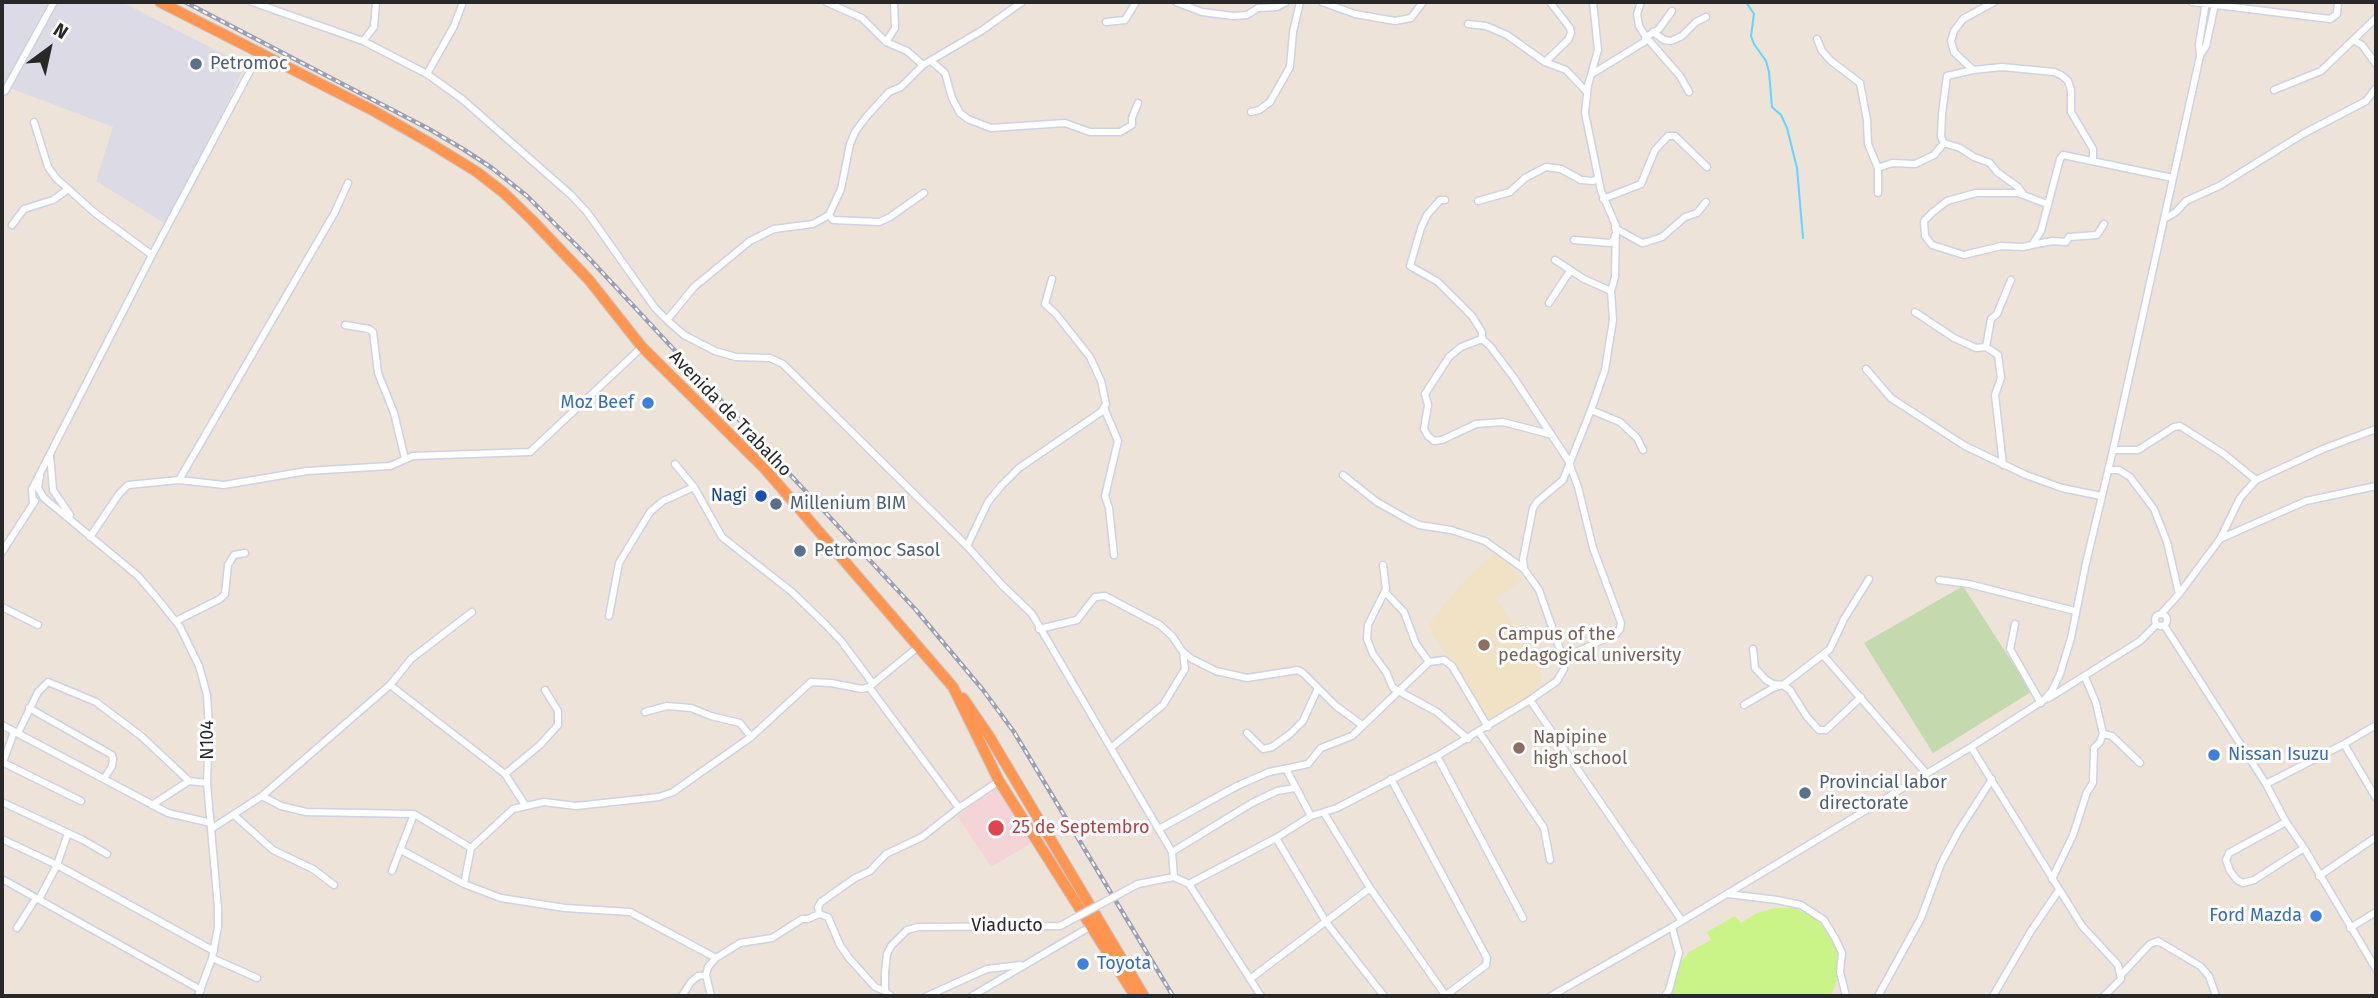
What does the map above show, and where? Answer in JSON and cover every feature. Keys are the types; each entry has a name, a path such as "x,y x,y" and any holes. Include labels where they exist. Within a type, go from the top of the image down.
{"highway":[{"name":"Avenida de Trabalho","path":"160,2 374,111 477,172 504,193 565,255 589,280 642,347 765,469 965,700 1064,863 1135,996"},
{"name":"Avenida de Trabalho","path":"953,687 999,780 1144,996"}],"street":[{"path":"2,92 54,2"},
{"path":"252,2 363,41 427,74 461,99 571,195 587,212 647,297 684,335 715,351 736,357 770,358 783,364 1032,614 1172,852 1174,877 1189,884 1261,996"},
{"path":"363,41 374,27 376,2"},
{"path":"427,74 454,26 463,2"},
{"path":"826,2 862,18 886,42 906,51 923,65"},
{"path":"886,42 895,28 894,2"},
{"path":"667,320 694,287 750,242 774,229 813,224 828,215 841,189 855,132 889,92 901,87 923,65 981,32 1022,2"},
{"path":"1106,22 1125,20 1136,2"},
{"path":"1176,2 1202,12 1233,16 1247,15 1258,8 1277,7 1286,2"},
{"path":"1251,112 1270,102 1290,67 1293,32 1300,2"},
{"path":"1322,2 1355,14 1395,21 1411,18 1423,2"},
{"path":"1545,62 1568,40 1571,33 1550,2"},
{"path":"1574,240 1610,243 1615,238 1615,226 1603,199 1585,113 1587,92 1598,50 1593,2"},
{"path":"1641,2 1637,19 1676,70 1689,92"},
{"path":"1973,69 1954,52 1951,41 1954,31 1963,19 1994,2"},
{"path":"2192,2 2330,19 2337,14 2338,2"},
{"path":"2043,702 2060,674 2071,638 2200,56 2199,44 2205,3"},
{"path":"2200,56 2206,46 2215,4"},
{"path":"1592,74 1644,42 1659,29 1672,11"},
{"path":"1649,35 1671,41 1706,17"},
{"path":"2274,90 2321,71 2376,18"},
{"path":"1468,24 1494,29 1520,43 1545,62 1566,70 1587,92"},
{"path":"1817,39 1822,51 1831,61 1860,83 1867,120 1868,144 1878,168 1878,192"},
{"path":"2353,40 2362,45 2376,64"},
{"path":"33,503 32,489 258,54"},
{"path":"931,61 945,73 952,98 960,113 968,120 991,128 1065,123 1090,132 1121,132 1132,125 1138,103"},
{"path":"2023,194 1990,163 1944,143 1941,137 1945,79 1951,74 1959,75 1973,69 2002,68 2054,72 2061,75 2068,81 2071,90 2071,113 2093,149 2092,160"},
{"path":"2164,219 2176,212 2186,201 2219,186 2303,134 2366,101 2376,88"},
{"path":"34,122 48,167 67,190 152,255"},
{"path":"1603,199 1641,184 1655,150 1672,135 1707,167"},
{"path":"1878,168 1892,163 1915,164 1934,155 1944,143"},
{"path":"2032,245 2041,231 2063,155 2173,178"},
{"path":"1478,201 1510,192 1525,178 1546,167 1561,169 1581,180 1592,181 1598,178"},
{"path":"180,480 335,212 348,183"},
{"path":"12,225 24,209 53,200 67,190"},
{"path":"2048,204 2023,194 1982,192 1947,201 1924,221 1925,236 1932,246 1964,255 2001,246 2066,242 2069,237 2096,235 2105,224"},
{"path":"828,215 833,220 879,222 924,193"},
{"path":"1445,200 1440,200 1427,215 1410,266 1438,282 1478,324 1482,339 1514,378 1570,465 1593,548 1621,622 1616,634 1563,657"},
{"path":"1615,226 1642,243 1647,242 1662,237 1685,217 1698,213 1706,202"},
{"path":"1524,569 1526,535 1533,508 1563,480 1605,370 1613,320 1611,291 1615,277 1615,226"},
{"path":"1555,260 1570,271 1611,291"},
{"path":"1549,303 1570,271"},
{"path":"967,546 988,502 1001,486 1019,468 1101,412 1106,404 1101,381 1090,357 1045,304 1052,279"},
{"path":"1986,347 1991,319 1997,314 2011,280"},
{"path":"1915,312 1962,342 1976,348 1986,347 1996,353 2001,378 1995,395 2003,465"},
{"path":"345,325 373,332 378,373 394,413 405,459"},
{"path":"1482,339 1461,347 1449,357 1425,394 1428,405 1424,429 1428,436 1434,441 1442,440 1476,425 1503,422 1549,434"},
{"path":"90,537 128,485 180,480 224,485 307,471 390,466 413,456 530,452 642,347"},
{"path":"1866,369 1880,388 1912,413 1965,446 2003,465 2062,488 2101,495"},
{"path":"1104,408 1118,441 1105,496 1109,508 1114,555"},
{"path":"1591,410 1620,422 1637,438 1643,450"},
{"path":"2113,450 2138,450 2174,427 2180,426 2224,454 2256,480"},
{"path":"1551,996 1682,922 2140,641 2167,618 2161,614 2220,539 2240,498 2256,480 2323,449 2376,429"},
{"name":"N104","path":"50,454 53,490 79,529"},
{"path":"675,464 694,487 722,537 792,592 842,642 959,808"},
{"path":"2108,470 2119,471 2130,477 2154,509 2167,542 2179,594"},
{"path":"1189,884 1276,838 1311,816 1324,813 1468,739 1557,681 1564,669 1563,657 1539,590 1524,569 1485,541 1451,530 1419,525 1407,519 1377,502 1343,475"},
{"path":"3,548 41,495 38,488 40,476"},
{"path":"2220,539 2306,501 2376,486"},
{"path":"609,616 619,563 650,512 663,501 694,487"},
{"name":"N104","path":"41,495 138,576 176,621 199,666 207,695 207,783 218,908 213,955 200,993"},
{"path":"176,621 220,599 225,594 228,565 234,555 244,553"},
{"path":"1383,565 1385,592 1367,625 1367,639 1373,654 1393,688 1437,712 1468,739"},
{"path":"1744,705 1783,685 1830,649 1844,619 1869,579"},
{"path":"1939,580 1969,584 2075,611"},
{"path":"1385,592 1404,612 1416,644 1429,662"},
{"path":"1039,629 1077,620 1095,597 1105,596 1160,625 1183,652 1204,666 1247,678 1298,670 1308,675 1336,706 1363,725"},
{"path":"2,607 38,625"},
{"path":"2,725 168,813 211,826 234,815 262,796 390,685 411,659 472,612"},
{"path":"2015,624 2010,649 2043,702"},
{"path":"2160,625 2266,784 2376,969"},
{"path":"464,884 471,848 513,808 544,802 576,806 659,797 686,784 751,737 811,682 862,689 871,686 918,647"},
{"path":"1753,649 1755,668 1766,680 1790,690 1819,730 1826,730 1861,697"},
{"path":"1112,747 1163,705 1185,669 1183,652"},
{"path":"1823,655 1926,774"},
{"path":"1159,829 1237,786 1269,772 1308,764 1321,748 1348,738 1429,662 1444,660 1452,666 1488,727"},
{"path":"2052,879 2073,835 2092,783 2094,748 2103,734 2096,703 2085,677"},
{"path":"81,802 2,763 29,708 43,685 48,682 96,702 151,744 189,781 207,783"},
{"path":"390,685 505,774 525,805"},
{"path":"1247,733 1263,749 1272,747 1303,721 1318,688"},
{"path":"505,774 540,745 558,725 558,711 545,690"},
{"path":"1530,700 1682,922"},
{"path":"645,712 667,706 691,708 740,723 751,737"},
{"path":"29,708 112,755 111,766 104,779"},
{"path":"2266,784 2376,725"},
{"path":"1479,732 1544,828 1550,860"},
{"path":"2103,734 2114,738 2140,764"},
{"path":"2344,744 2374,788 2376,799"},
{"path":"1971,747 2082,926 2118,965 2121,975"},
{"path":"1437,756 1523,918"},
{"path":"1286,769 1311,816"},
{"path":"1324,813 1370,888 1446,996 1486,965 1487,958 1391,779"},
{"path":"1878,996 1921,918 1941,864 1992,779"},
{"path":"819,914 818,907 821,902 855,878 870,871 886,854 922,837 999,780"},
{"path":"152,805 189,781"},
{"path":"1172,852 1252,803 1278,791 1295,788"},
{"path":"262,796 281,806 306,812 414,814 471,848"},
{"path":"2,802 83,839 107,854"},
{"path":"393,871 414,814"},
{"path":"234,815 273,850 313,869 334,885"},
{"path":"2286,821 2229,853 2226,860 2230,871 2243,883 2254,880 2304,848"},
{"path":"17,928 57,865 68,834"},
{"path":"2319,876 2376,837"},
{"path":"1276,838 1326,922 1384,996"},
{"path":"2,839 57,865 257,978"},
{"path":"401,850 464,884 501,898 630,912 716,958"},
{"name":"Viaducto","path":"885,991 887,954 898,937 907,930 918,927 1060,926 1138,884 1174,877"},
{"path":"2,879 200,993"},
{"path":"1250,979 1370,888"},
{"path":"1993,996 2059,890"},
{"path":"1728,894 1801,905 1815,913 1829,926 1842,953 1840,972 1846,996"},
{"path":"2350,928 2376,912"},
{"path":"711,996 706,975 708,967 716,958 740,943 772,938 802,919 819,914 828,917 849,958 875,987 891,996"},
{"name":"Viaducto","path":"972,996 1095,924"},
{"path":"1665,996 1679,953 1672,928"},
{"path":"2104,996 2150,944 2158,942 2200,966 2208,976 2216,996"},
{"path":"927,996 987,970 1026,964"},
{"path":"682,996 691,982 698,976 706,975"}],"shaded area":[{"path":"2,2 122,2 245,65 169,226 96,181 113,127 2,85"},
{"name":"Campus of the pedagogical university","path":"1497,551 1522,580 1496,598 1540,664 1542,688 1491,721 1477,706 1428,625 1461,584"},
{"name":"25 de Septembro","path":"1000,784 1035,841 991,867 957,816"}],"green space":[{"path":"1963,586 2031,692 1933,753 1864,643"},
{"path":"1775,908 1794,908 1811,915 1826,929 1835,943 1840,958 1839,976 1831,996 1669,996 1668,990 1676,968 1689,952 1711,940 1707,932 1735,916 1741,923 1757,913"}],"waterway":[{"path":"1746,2 1754,14 1751,36 1766,61 1769,72 1772,107 1781,115 1787,128 1797,168 1803,238"}],"railway":[{"path":"185,2 463,149 527,196 586,255 916,610 983,690 1014,732 1173,996"}],"place":[{"name":"Petromoc","path":"196,64"},
{"name":"Moz Beef","path":"648,403"},
{"name":"Nagi","path":"761,496"},
{"name":"Millenium BIM","path":"776,504"},
{"name":"Petromoc Sasol","path":"800,551"},
{"name":"Campus of the pedagogical university","path":"1484,645"},
{"name":"Napipine high school","path":"1519,748"},
{"name":"Nissan Isuzu","path":"2214,755"},
{"name":"Provincial labor directorate","path":"1805,793"},
{"name":"25 de Septembro","path":"996,828"},
{"name":"Ford Mazda","path":"2316,916"},
{"name":"Toyota","path":"1083,964"}]}
